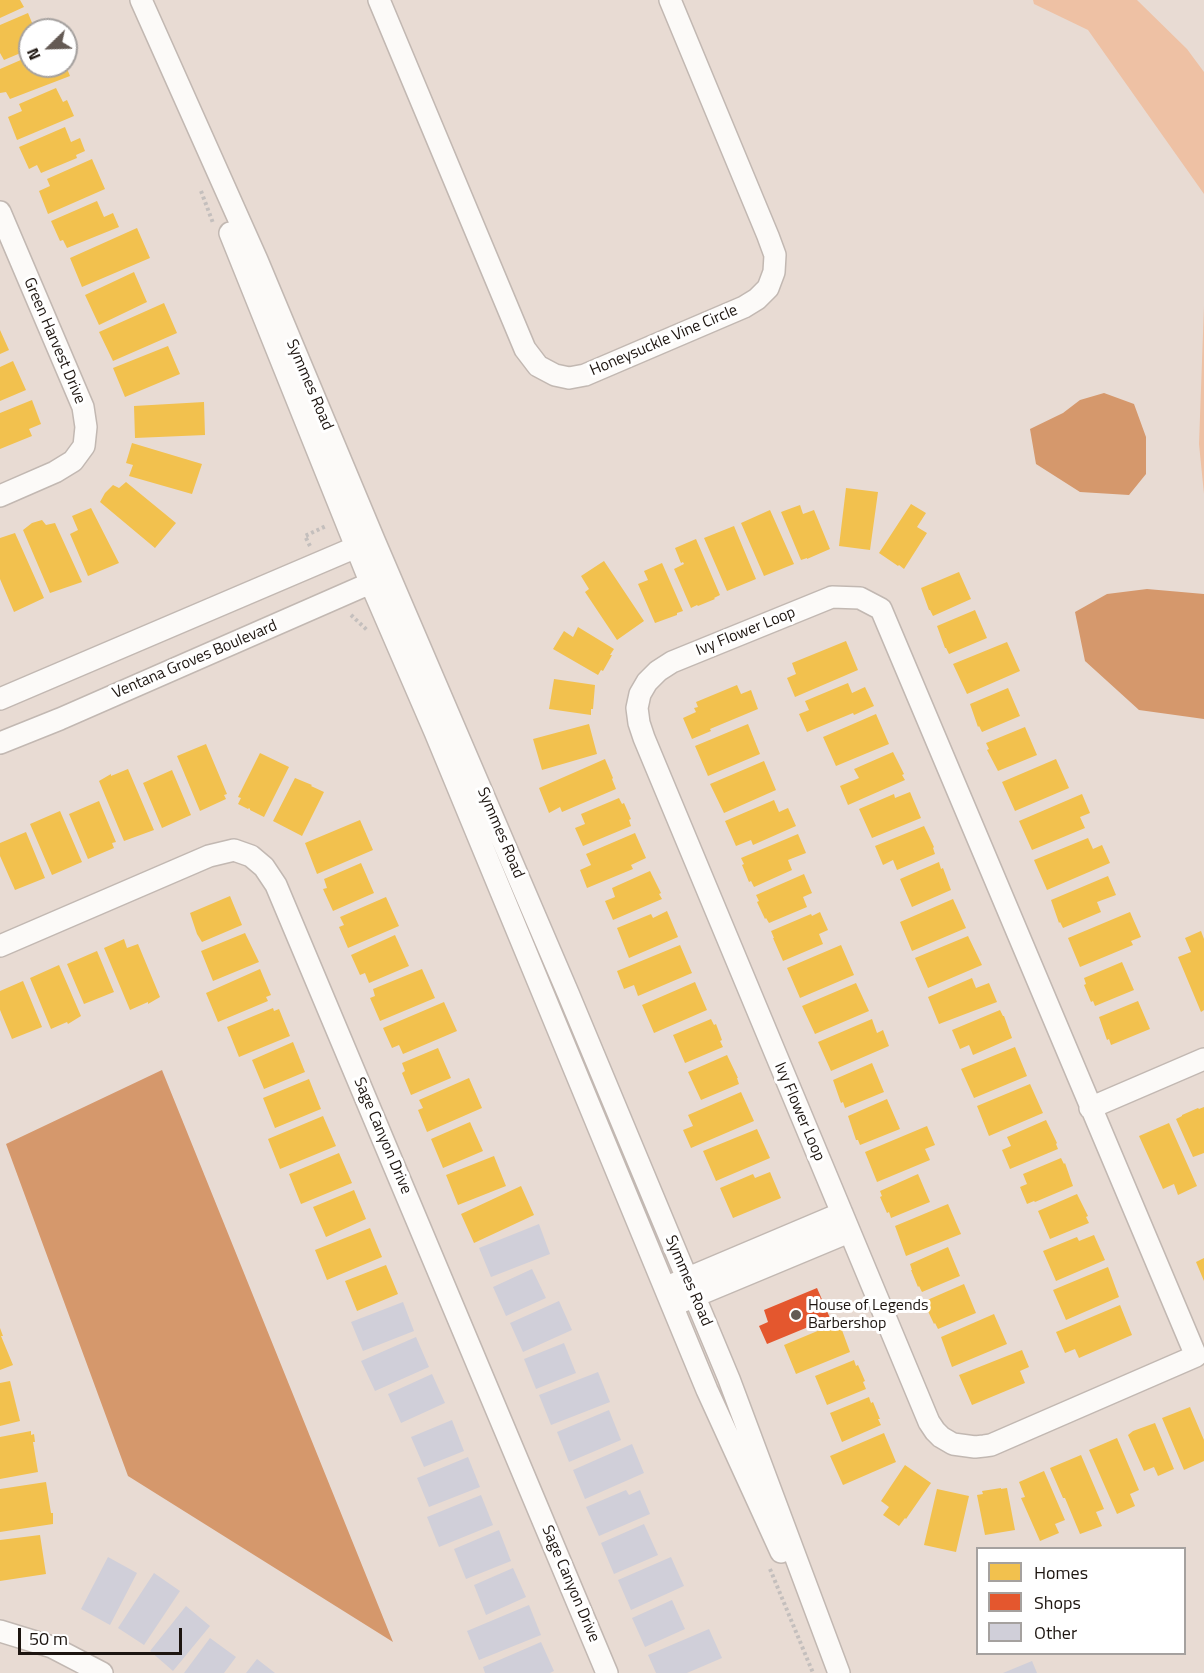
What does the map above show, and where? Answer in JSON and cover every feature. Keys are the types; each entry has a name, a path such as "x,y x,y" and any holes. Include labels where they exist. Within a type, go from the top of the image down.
{"street":[{"name":"Symmes Road","path":"141,0 257,260 380,579 563,982 729,1379 838,1673"},
{"name":"Honeysuckle Vine Circle","path":"379,0 525,349 538,366 555,375 569,378 585,375 744,307 757,300 768,288 774,272 775,255 768,236 670,0"},
{"name":"Green Harvest Drive","path":"0,212 83,407 86,427 84,446 73,461 55,472 0,496"},
{"path":"0,699 365,543"},
{"name":"Symmes Road","path":"380,579 439,744 707,1390 838,1673"},
{"name":"Ventana Groves Boulevard","path":"0,743 380,579"},
{"name":"Ivy Flower Loop","path":"832,597 860,598 881,609 1090,1108 1200,1354 992,1445 975,1447 953,1444 941,1437 929,1422 648,749 639,723 637,708 640,694 647,682 672,662 832,597"},
{"name":"Sage Canyon Drive","path":"0,946 209,856 234,850 251,856 264,867 276,885 607,1673"},
{"path":"1090,1108 1204,1059"},
{"path":"669,1297 845,1223"},
{"path":"0,1631 52,1647 102,1673"}],"shaded area":[{"path":"1033,0 1137,0 1187,49 1204,72 1204,194 1088,30 1034,4"},
{"path":"1204,306 1204,494 1199,444"},
{"path":"1104,393 1134,404 1146,437 1146,474 1129,495 1080,492 1036,464 1030,429 1063,413 1080,400"},
{"path":"1147,589 1204,594 1204,719 1139,710 1085,661 1075,612 1107,594"},
{"path":"162,1070 393,1642 128,1476 6,1144"}],"building: Homes":[{"path":"0,0 20,0 24,7 0,18"},
{"path":"28,13 30,18 18,18 18,54 4,60 0,53 0,25"},
{"path":"18,61 18,78 65,78 10,99 6,92 0,93 0,69"},
{"path":"56,88 63,102 67,100 74,116 17,140 8,117 22,111 19,104"},
{"path":"65,127 71,142 80,138 85,151 76,155 77,158 41,173 37,165 29,169 19,147"},
{"path":"92,159 105,189 48,214 39,191 50,186 47,179"},
{"path":"97,201 104,217 113,213 119,227 67,248 63,240 60,241 51,221"},
{"path":"137,228 150,258 82,287 70,258"},
{"path":"134,272 147,302 99,325 85,295"},
{"path":"164,303 177,333 113,361 99,332"},
{"path":"0,330 9,350 0,354"},
{"path":"168,346 180,374 125,397 113,368"},
{"path":"13,361 26,390 0,401 0,367"},
{"path":"32,400 41,424 29,429 32,436 0,449 0,413"},
{"path":"204,402 205,435 135,438 134,406"},
{"path":"132,443 202,464 192,494 129,476 133,465 126,463"},
{"path":"126,482 176,523 155,548 100,502 113,485 119,488"},
{"path":"846,488 878,492 870,550 839,546"},
{"path":"911,504 926,513 917,527 927,533 904,569 879,553"},
{"path":"800,505 803,514 814,510 830,549 801,560 781,512"},
{"path":"91,508 119,563 88,576 70,534 78,530 72,516"},
{"path":"770,510 794,564 764,576 741,523"},
{"path":"42,520 46,525 55,523 82,582 50,593 23,530 32,523"},
{"path":"734,526 756,579 727,591 704,538"},
{"path":"15,533 44,598 14,612 0,579 0,538"},
{"path":"696,539 720,595 691,608 674,569 684,564 681,563 675,548"},
{"path":"604,561 644,621 617,640 585,592 589,589 581,576"},
{"path":"662,563 683,611 655,623 638,584 648,580 644,571"},
{"path":"959,572 971,599 933,616 921,588"},
{"path":"975,610 987,638 949,654 937,626"},
{"path":"578,627 614,649 603,671 601,670 598,675 553,649 564,631 573,637"},
{"path":"846,641 858,670 795,697 787,678 796,674 792,663"},
{"path":"1007,642 1020,671 967,694 953,664"},
{"path":"554,679 595,685 591,715 549,709"},
{"path":"848,683 852,693 865,687 874,706 807,732 799,714 809,710 805,701"},
{"path":"737,685 741,694 751,690 758,709 692,739 683,718 696,712 694,708 698,707 696,702"},
{"path":"1008,688 1020,716 982,732 970,704"},
{"path":"876,714 889,744 836,766 823,737"},
{"path":"589,724 597,754 542,770 533,739"},
{"path":"748,724 760,754 708,776 695,746"},
{"path":"1025,727 1037,755 998,771 987,750 989,749 986,743"},
{"path":"206,744 227,794 224,795 226,799 200,811 177,756"},
{"path":"893,752 905,780 848,805 840,786 859,778 854,769"},
{"path":"260,753 289,767 264,817 238,804 241,798 238,797"},
{"path":"605,759 616,789 562,812 560,807 549,813 539,788"},
{"path":"1056,759 1069,788 1015,811 1002,782"},
{"path":"764,761 776,790 724,813 710,784"},
{"path":"128,769 154,830 124,841 99,781 111,774 111,776"},
{"path":"172,770 191,815 162,828 143,783"},
{"path":"295,778 324,792 302,836 273,821"},
{"path":"910,792 921,818 872,838 859,809 894,794 895,798"},
{"path":"1082,794 1090,813 1080,817 1085,828 1032,850 1019,821"},
{"path":"619,798 622,804 624,803 631,819 629,820 631,826 583,846 575,828 585,824 581,814"},
{"path":"774,800 779,812 788,808 796,826 753,845 751,840 736,846 725,821"},
{"path":"99,801 116,842 112,843 114,848 88,859 69,814"},
{"path":"60,811 82,862 52,875 30,824"},
{"path":"360,820 373,850 317,874 305,843"},
{"path":"924,826 935,854 897,870 893,860 883,865 875,846"},
{"path":"26,832 45,878 15,890 0,856 0,843"},
{"path":"635,833 646,858 631,865 633,869 587,888 580,870 591,865 586,854"},
{"path":"798,834 806,853 788,860 792,870 754,887 751,881 749,882 741,858"},
{"path":"1088,838 1093,849 1102,845 1110,863 1047,890 1034,860"},
{"path":"939,862 951,890 912,907 900,879"},
{"path":"361,863 374,893 333,911 323,889 327,888 324,879"},
{"path":"650,871 662,899 613,920 605,901 615,897 612,888"},
{"path":"804,874 812,893 803,897 807,907 769,923 757,902 759,901 756,895"},
{"path":"1108,876 1116,895 1097,902 1101,912 1063,928 1051,900"},
{"path":"230,896 242,925 202,942 190,913"},
{"path":"386,897 399,926 348,948 339,927 344,925 340,917"},
{"path":"953,899 966,928 912,951 900,922"},
{"path":"667,911 678,937 629,958 617,928 651,914 653,918"},
{"path":"820,912 828,930 819,934 823,944 783,961 771,931"},
{"path":"1130,912 1141,937 1131,941 1133,945 1080,967 1068,938"},
{"path":"1201,931 1204,939 1204,1010 1201,1012 1178,957 1191,952 1185,938"},
{"path":"245,933 259,962 213,981 201,951"},
{"path":"395,935 409,966 369,983 365,973 360,975 351,955"},
{"path":"968,936 982,965 928,988 915,958"},
{"path":"124,939 127,948 138,944 160,997 130,1010 104,948"},
{"path":"680,945 692,973 638,996 634,985 624,989 617,971"},
{"path":"841,945 854,975 800,998 787,968"},
{"path":"97,951 114,992 84,1004 67,964"},
{"path":"1122,962 1134,990 1095,1006 1084,985 1086,984 1084,978"},
{"path":"59,965 81,1016 68,1024 67,1022 51,1029 30,978"},
{"path":"260,969 271,995 266,997 268,1001 218,1022 206,993"},
{"path":"422,969 435,998 380,1021 370,998 375,996 373,989"},
{"path":"972,978 976,988 989,983 997,1002 939,1024 928,997"},
{"path":"23,981 42,1027 12,1039 0,1010 0,991"},
{"path":"695,982 707,1010 654,1033 642,1005"},
{"path":"856,983 869,1011 815,1034 802,1006"},
{"path":"1138,1001 1150,1029 1111,1045 1099,1017"},
{"path":"444,1002 457,1031 403,1054 399,1045 392,1048 383,1028"},
{"path":"273,1008 274,1011 279,1009 290,1036 239,1057 227,1027"},
{"path":"1000,1010 1012,1038 973,1055 969,1045 960,1049 952,1030"},
{"path":"711,1019 714,1025 716,1024 723,1047 685,1063 673,1035"},
{"path":"872,1019 877,1033 883,1030 889,1046 831,1071 818,1042"},
{"path":"293,1042 305,1072 264,1089 252,1060"},
{"path":"1015,1047 1027,1076 974,1098 961,1069"},
{"path":"438,1048 451,1078 411,1095 402,1073 405,1071 402,1063"},
{"path":"727,1055 739,1084 701,1100 688,1072"},
{"path":"872,1063 884,1092 845,1108 833,1080"},
{"path":"469,1078 482,1108 427,1132 418,1110 423,1108 419,1100"},
{"path":"309,1079 321,1109 275,1128 263,1098"},
{"path":"1030,1084 1043,1113 989,1136 977,1106"},
{"path":"741,1092 754,1121 691,1148 683,1130 693,1126 688,1115"},
{"path":"887,1099 900,1129 860,1145 848,1116"},
{"path":"1204,1107 1204,1153 1193,1157 1176,1119"},
{"path":"323,1116 336,1146 280,1169 268,1139"},
{"path":"1046,1120 1058,1149 1010,1169 1002,1150 1011,1146 1007,1137"},
{"path":"470,1122 483,1151 443,1168 431,1139"},
{"path":"1169,1123 1197,1186 1178,1195 1174,1184 1163,1189 1139,1136"},
{"path":"927,1126 935,1145 925,1149 930,1160 877,1182 865,1152"},
{"path":"757,1129 770,1158 716,1181 703,1151"},
{"path":"339,1153 352,1183 301,1204 289,1174"},
{"path":"494,1156 506,1186 458,1205 446,1175"},
{"path":"1061,1158 1073,1186 1027,1204 1020,1187 1027,1184 1023,1174"},
{"path":"770,1172 781,1198 733,1218 720,1188 753,1174 755,1178"},
{"path":"918,1174 930,1202 891,1218 880,1197 882,1196 880,1191"},
{"path":"521,1186 534,1215 474,1243 461,1214"},
{"path":"354,1190 366,1219 326,1237 313,1207"},
{"path":"1077,1194 1089,1223 1050,1239 1038,1211"},
{"path":"948,1204 961,1234 906,1256 895,1226"},
{"path":"370,1228 382,1257 327,1280 315,1250"},
{"path":"1094,1235 1105,1260 1056,1281 1043,1251 1077,1237 1079,1241"},
{"path":"948,1247 960,1276 922,1292 910,1264"},
{"path":"1204,1258 1204,1281 1196,1262"},
{"path":"386,1265 398,1294 357,1311 345,1281"},
{"path":"1108,1267 1119,1297 1066,1320 1053,1290"},
{"path":"964,1284 976,1313 938,1329 925,1301"},
{"path":"1120,1305 1132,1335 1079,1358 1075,1349 1065,1353 1056,1332"},
{"path":"994,1314 1007,1344 952,1367 941,1337"},
{"path":"839,1322 850,1352 796,1374 784,1345"},
{"path":"0,1328 13,1365 0,1370"},
{"path":"1022,1350 1029,1367 1020,1371 1025,1383 972,1405 959,1375"},
{"path":"854,1360 865,1381 863,1382 866,1389 827,1405 815,1376"},
{"path":"10,1381 20,1421 0,1426 0,1383"},
{"path":"869,1397 881,1425 842,1442 830,1413"},
{"path":"1190,1407 1204,1440 1204,1461 1184,1470 1162,1418"},
{"path":"1155,1423 1174,1469 1158,1476 1154,1467 1144,1471 1128,1435"},
{"path":"31,1431 31,1435 34,1434 35,1442 33,1442 38,1472 0,1479 0,1437"},
{"path":"884,1433 896,1462 843,1485 830,1456"},
{"path":"1117,1438 1139,1490 1130,1494 1135,1506 1117,1514 1089,1450"},
{"path":"1081,1455 1104,1509 1096,1512 1102,1526 1080,1534 1050,1468"},
{"path":"905,1465 931,1483 899,1526 883,1515 889,1507 881,1501"},
{"path":"1044,1471 1065,1520 1055,1524 1059,1533 1040,1541 1021,1498 1025,1497 1019,1482"},
{"path":"46,1482 51,1513 53,1513 53,1524 0,1532 0,1489"},
{"path":"1007,1488 1015,1530 985,1535 977,1495 983,1494 982,1491"},
{"path":"937,1489 969,1496 956,1552 924,1545"},
{"path":"40,1535 46,1574 0,1581 0,1540"}],"building: Shops":[{"path":"817,1288 830,1318 767,1344 759,1326 768,1322 764,1310"}],"building: Other":[{"path":"539,1224 550,1254 491,1277 479,1248"},
{"path":"532,1269 546,1298 506,1316 493,1287"},
{"path":"559,1301 572,1330 523,1352 510,1323"},
{"path":"403,1302 414,1331 363,1351 351,1322"},
{"path":"416,1337 429,1367 375,1391 361,1361"},
{"path":"564,1343 576,1373 536,1389 524,1359"},
{"path":"598,1372 610,1402 551,1425 539,1395"},
{"path":"432,1374 445,1403 401,1423 388,1394"},
{"path":"609,1410 621,1440 569,1462 557,1432"},
{"path":"452,1420 464,1451 424,1467 411,1437"},
{"path":"632,1444 644,1473 585,1499 573,1470"},
{"path":"468,1457 480,1487 429,1507 417,1478"},
{"path":"626,1490 629,1495 640,1490 650,1514 599,1536 586,1507"},
{"path":"481,1495 493,1525 439,1547 427,1517"},
{"path":"644,1524 658,1555 614,1574 601,1543"},
{"path":"499,1530 511,1561 466,1579 454,1549"},
{"path":"108,1557 137,1573 110,1625 81,1609"},
{"path":"671,1557 684,1586 631,1610 618,1580"},
{"path":"513,1568 526,1597 486,1615 474,1585"},
{"path":"154,1573 180,1591 144,1645 118,1628"},
{"path":"672,1600 685,1629 645,1647 632,1618"},
{"path":"529,1605 541,1635 479,1660 467,1631"},
{"path":"186,1606 210,1626 173,1671 150,1651"},
{"path":"709,1629 722,1658 687,1673 656,1673 648,1655"},
{"path":"210,1638 236,1657 224,1673 184,1673"},
{"path":"541,1642 554,1671 550,1673 485,1673 483,1667"},
{"path":"257,1659 275,1673 246,1673"},
{"path":"1032,1661 1037,1673 1003,1673"}],"place":[{"name":"House of Legends Barbershop","path":"796,1315"}]}
